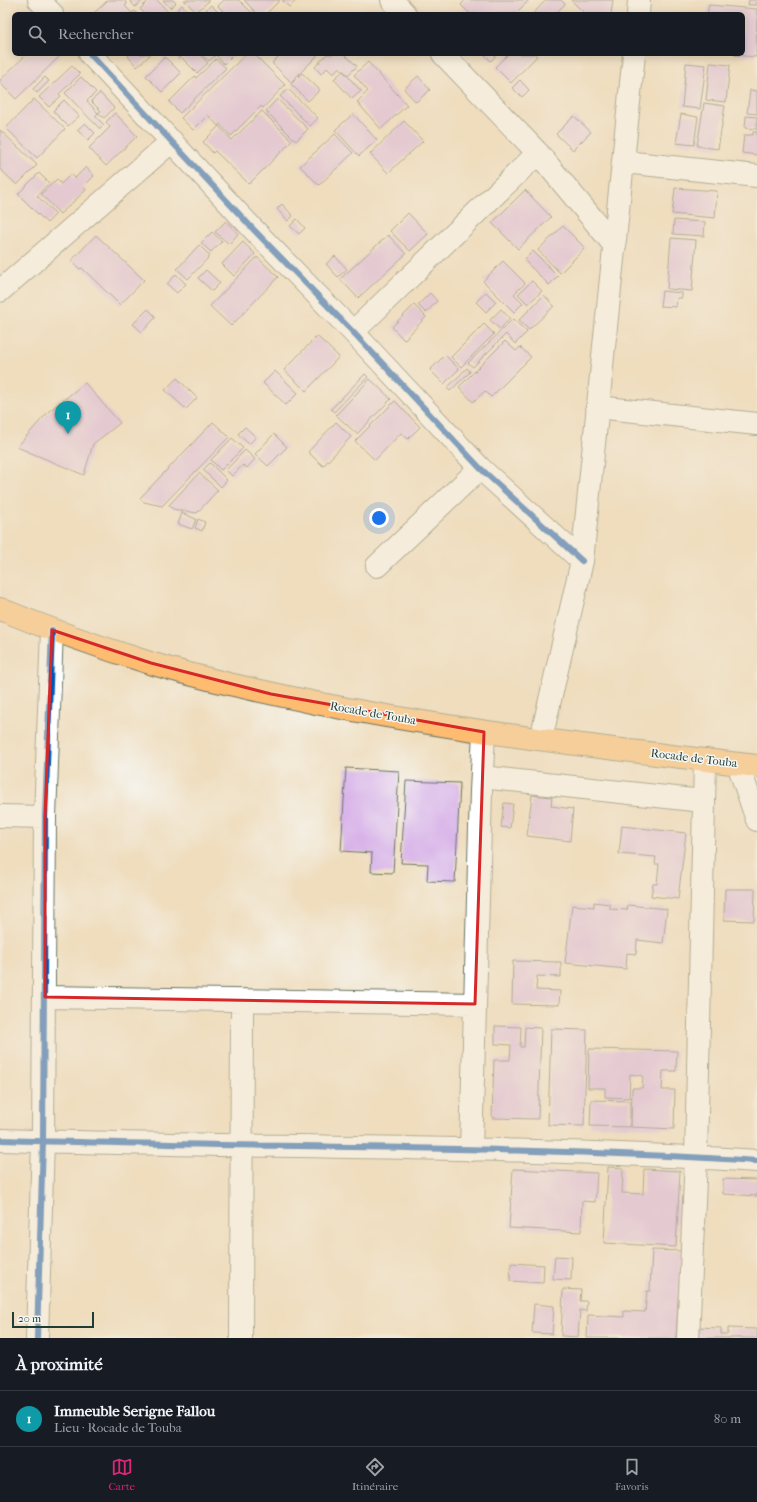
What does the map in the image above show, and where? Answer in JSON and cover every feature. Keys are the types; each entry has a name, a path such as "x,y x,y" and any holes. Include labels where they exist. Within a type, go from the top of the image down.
{"main road":[{"name":"Rocade de Touba","path":"0,609 52,630 151,663 271,694 402,719 484,732 747,765"}],"street":[{"path":"39,0 50,12"},
{"path":"392,0 403,12"},
{"path":"638,12 639,0"},
{"path":"92,56 254,230 353,332 480,468 582,561"},
{"path":"445,56 538,153 615,246"},
{"path":"541,739 582,561 634,56"},
{"path":"0,291 172,141"},
{"path":"353,332 538,153"},
{"path":"624,162 757,176"},
{"path":"597,407 757,424"},
{"path":"377,566 480,468"},
{"path":"38,1338 43,1141 45,817 52,630"},
{"path":"471,1150 484,732"},
{"path":"688,1338 696,1157 704,760"},
{"path":"747,765 757,820"},
{"path":"482,777 703,801"},
{"path":"0,816 45,817"},
{"path":"44,997 475,1004"},
{"path":"242,1001 242,1338"},
{"path":"0,1140 471,1150 696,1157 757,1161"}],"highlighted area":[{"path":"52,630 151,663 271,694 484,732 475,1004 45,997 45,817"}],"building":[{"path":"108,0 124,0 127,4 125,6 131,12 95,12"},
{"path":"129,0 143,0 135,7"},
{"path":"149,0 157,0 168,12 143,12 140,9"},
{"path":"163,0 173,0 176,3 170,8"},
{"path":"184,0 208,0 209,1 196,12"},
{"path":"224,0 239,0 251,12 224,12 218,6"},
{"path":"244,0 280,0 268,12 255,12"},
{"path":"282,0 297,0 289,7"},
{"path":"465,0 529,0 517,12 468,12 461,5"},
{"path":"546,0 561,0 565,4 557,12 535,12"},
{"path":"571,0 613,0 611,12 583,12"},
{"path":"749,0 757,0 757,5 748,5"},
{"path":"182,5 188,12 175,12"},
{"path":"211,5 218,12 204,12"},
{"path":"709,5 757,9 756,57 745,56 745,12 707,12"},
{"path":"25,56 60,56 16,99 0,83 0,80"},
{"path":"128,56 149,56 137,67"},
{"path":"177,56 201,56 208,63 197,73 181,57 179,59"},
{"path":"203,56 215,56 209,61"},
{"path":"217,56 232,56 224,64"},
{"path":"244,56 256,56 285,85 263,108 261,106 231,136 220,124 218,126 208,115 193,130 181,118"},
{"path":"279,56 317,56 291,82 272,63"},
{"path":"325,56 346,56 357,66 348,75 339,67 333,74 327,68 321,74 315,67"},
{"path":"486,56 495,56 491,61"},
{"path":"506,56 537,56 511,83 495,67"},
{"path":"165,57 181,73 162,92 146,76"},
{"path":"216,59 226,68 180,113 169,102 195,76 196,78"},
{"path":"368,62 407,105 381,129 357,102 368,91 354,75"},
{"path":"686,63 706,65 700,109 682,107"},
{"path":"710,63 730,65 726,102 706,100"},
{"path":"72,66 80,74 59,94 61,96 49,107 39,97"},
{"path":"343,71 361,91 352,99 334,79"},
{"path":"302,73 320,90 308,101 291,84"},
{"path":"418,76 430,90 416,102 404,89"},
{"path":"45,77 49,81 37,93 33,89"},
{"path":"81,77 96,92 87,101 98,113 95,116 104,125 100,129 65,93"},
{"path":"520,80 529,90 522,97 512,88"},
{"path":"288,89 318,118 310,126 280,96"},
{"path":"750,90 757,91 757,114 747,113"},
{"path":"100,93 114,108 104,118 98,113 101,111 91,101"},
{"path":"34,99 65,129 37,158 6,128"},
{"path":"277,99 308,129 296,141 266,111"},
{"path":"64,100 79,116 68,126 53,111"},
{"path":"704,103 725,106 718,149 697,146"},
{"path":"262,111 292,141 249,184 215,151 213,153 203,142 219,126 232,140"},
{"path":"115,113 137,136 106,166 89,148 110,127 106,122"},
{"path":"353,114 377,140 359,156 335,130"},
{"path":"681,114 698,117 694,145 676,143"},
{"path":"574,116 591,132 573,150 556,134"},
{"path":"746,116 757,117 757,129 745,128"},
{"path":"404,121 423,141 388,173 370,154"},
{"path":"85,123 95,133 88,140 77,130"},
{"path":"0,130 37,165 17,185 0,169"},
{"path":"753,132 757,132 757,155 742,153 744,135 753,135"},
{"path":"335,134 353,153 319,185 300,166"},
{"path":"86,167 94,176 83,187 86,190 60,214 41,194 57,179 61,184 71,174 75,178"},
{"path":"39,173 49,183 37,196 56,214 47,223 18,194"},
{"path":"675,188 717,191 715,218 672,214"},
{"path":"525,190 551,217 518,249 492,223"},
{"path":"282,204 293,216 288,221 277,209"},
{"path":"408,213 428,234 410,251 390,231"},
{"path":"297,219 305,228 299,234 290,226"},
{"path":"674,220 705,222 704,236 673,234"},
{"path":"226,221 238,234 229,244 215,232"},
{"path":"563,226 585,248 560,273 538,250"},
{"path":"212,232 222,241 211,252 201,243"},
{"path":"96,235 144,280 120,305 82,268 80,269 71,261"},
{"path":"388,235 406,254 358,298 340,279"},
{"path":"671,238 696,240 692,291 667,289"},
{"path":"243,242 255,254 234,276 222,264"},
{"path":"199,245 210,256 188,279 177,269"},
{"path":"533,251 558,276 549,285 524,260"},
{"path":"335,256 347,269 338,277 326,264"},
{"path":"257,257 278,277 231,326 210,306"},
{"path":"503,261 525,283 514,294 523,303 514,312 483,281"},
{"path":"206,270 220,283 212,291 198,278"},
{"path":"176,274 186,284 177,293 167,284"},
{"path":"532,281 542,291 528,304 518,294"},
{"path":"662,291 682,293 682,298 677,298 676,307 660,306"},
{"path":"486,292 496,302 486,312 476,302"},
{"path":"430,293 437,301 426,313 418,305"},
{"path":"544,295 554,306 529,330 519,320"},
{"path":"414,305 426,317 404,340 392,327"},
{"path":"148,309 156,317 142,332 133,324"},
{"path":"501,309 510,319 500,329 490,320"},
{"path":"513,319 527,332 515,344 506,334 473,367 468,363"},
{"path":"484,324 494,334 461,367 451,357"},
{"path":"317,336 339,357 306,391 284,370"},
{"path":"505,341 516,351 520,347 531,357 491,397 485,391 473,402 459,387"},
{"path":"445,355 459,369 444,384 430,370"},
{"path":"467,368 470,372 450,391 447,388"},
{"path":"275,371 298,393 286,405 263,383"},
{"path":"365,374 368,377 334,412 331,409"},
{"path":"177,378 197,398 186,409 165,390"},
{"path":"370,379 391,399 357,434 336,415"},
{"path":"85,383 120,423 93,444 84,475 17,447 48,412"},
{"path":"395,401 420,427 408,439 401,433 375,460 355,441"},
{"path":"213,422 229,437 162,506 144,502 140,498"},
{"path":"336,422 351,437 323,466 308,452"},
{"path":"245,427 256,437 249,444 238,434"},
{"path":"274,434 287,447 268,466 255,454"},
{"path":"232,438 243,448 221,470 211,460"},
{"path":"245,450 255,459 247,468 243,465 232,476 226,470"},
{"path":"210,463 227,480 221,487 203,470"},
{"path":"199,473 218,490 197,513 173,509 169,505"},
{"path":"182,513 196,519 192,529 178,524"},
{"path":"198,519 205,522 202,531 195,528"},
{"path":"346,768 399,771 393,873 371,872 372,853 341,851"},
{"path":"406,781 460,783 455,882 427,881 428,864 401,863"},
{"path":"532,795 552,797 551,806 573,809 570,841 527,836"},
{"path":"504,803 513,804 510,828 501,827"},
{"path":"622,826 686,833 678,899 651,896 653,884 657,884 659,864 655,864 656,857 619,854"},
{"path":"725,889 755,889 754,921 724,920"},
{"path":"594,902 610,904 610,909 627,910 628,905 667,909 663,943 637,940 636,954 627,953 626,969 565,963 572,905 594,907"},
{"path":"513,961 561,962 561,977 537,976 536,990 560,991 559,1005 512,1004"},
{"path":"495,1026 521,1027 520,1047 524,1047 525,1027 541,1028 538,1119 492,1118 494,1060 510,1060 511,1045 495,1044"},
{"path":"551,1029 587,1030 584,1126 548,1125"},
{"path":"589,1049 677,1051 676,1071 663,1071 662,1090 675,1090 674,1129 631,1127 632,1088 642,1088 643,1076 630,1074 629,1098 605,1097 605,1088 588,1088"},
{"path":"591,1100 630,1101 630,1127 590,1126"},
{"path":"608,1167 623,1168 622,1193 643,1194 644,1169 680,1171 676,1247 604,1243"},
{"path":"513,1169 597,1173 595,1202 582,1201 581,1232 509,1228"},
{"path":"723,1179 757,1180 757,1196 723,1194"},
{"path":"652,1250 681,1251 676,1338 587,1338 588,1315 624,1317 624,1311 645,1312 647,1291 650,1291"},
{"path":"555,1256 572,1257 571,1280 553,1279"},
{"path":"511,1263 544,1265 543,1283 510,1281"},
{"path":"563,1289 581,1290 580,1301 587,1301 586,1311 580,1310 578,1337 561,1336"},
{"path":"534,1304 554,1306 552,1334 532,1333"},
{"path":"697,1327 721,1328 721,1334 728,1334 728,1328 757,1329 757,1338 696,1338"}],"cycle path":[{"path":"92,56 254,230 353,332 480,468 582,561"},
{"path":"37,1338 43,1141 45,817 52,630"},
{"path":"0,1140 473,1149 757,1161"}],"place":[{"name":"Immeuble Serigne Fallou","path":"68,434"}]}
